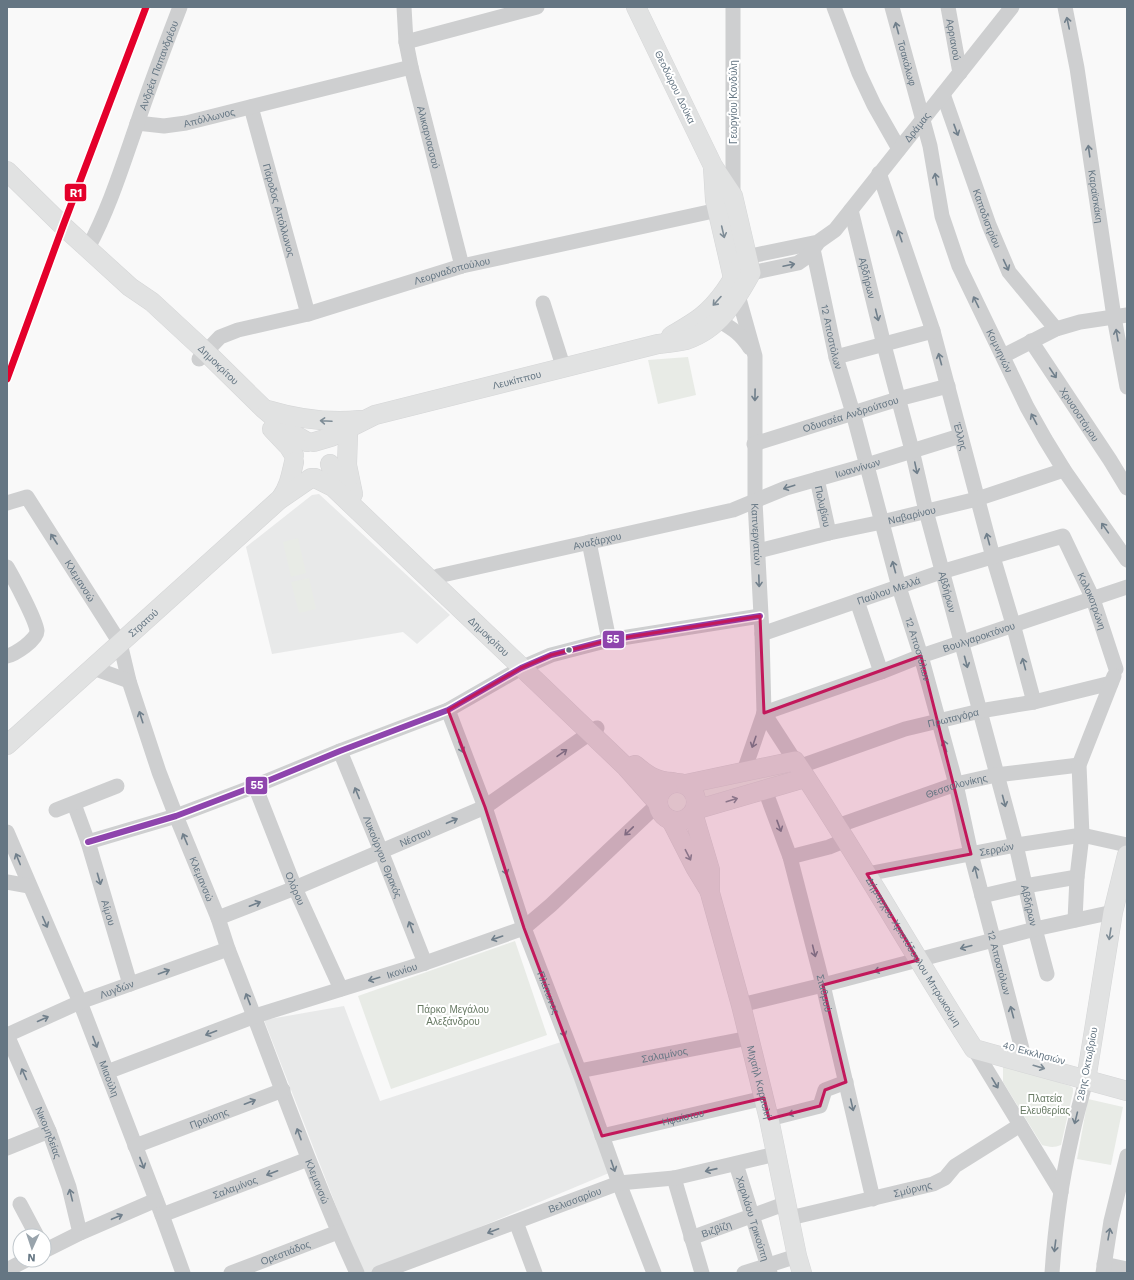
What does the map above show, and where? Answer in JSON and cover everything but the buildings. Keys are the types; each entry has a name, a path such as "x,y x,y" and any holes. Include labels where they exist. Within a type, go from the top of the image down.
{"main road":[{"name":"Θεοδώρου Δούκα","path":"636,7 713,166 733,196 742,276"},
{"name":"Θεοδώρου Δούκα","path":"713,166 715,200 742,276"},
{"name":"Δημοκρίτου","path":"7,171 130,287 152,302 284,441 302,450"},
{"name":"Λευκίππου","path":"302,450 370,417 658,344 684,340 702,334 727,311 742,276"},
{"name":"Λευκίππου","path":"658,344 702,317 742,276"},
{"name":"Δημοκρίτου","path":"202,356 295,435 302,450"},
{"path":"264,409 284,415 318,420 347,421 370,417"},
{"name":"Λευκίππου","path":"330,463 336,450 348,435 370,417"},
{"path":"348,435 347,466 353,495"},
{"path":"319,443 328,450 330,463 325,474 313,478 305,477 299,473 296,468 302,450 319,443"},
{"name":"Στρατού","path":"279,500 286,492 302,450"},
{"name":"Δημοκρίτου","path":"330,463 337,477 353,495 438,576 525,666"},
{"name":"Δημοκρίτου","path":"313,478 332,487 525,666 593,731 657,803"},
{"name":"Στρατού","path":"7,745 279,500 295,488 313,478"},
{"name":"Δημοκρίτου","path":"593,731 647,775 657,781 679,783"},
{"path":"799,768 765,790 694,812 683,820 671,820 662,814 657,803 658,796 666,785 744,771 799,768"},
{"name":"Δήμαρχου Χριστόδουλου Μπρωκούμη","path":"799,768 842,833 974,1050"},
{"path":"679,783 691,788 696,798 694,812"},
{"name":"Μιχαήλ Καραολή","path":"694,812 710,870 710,893"},
{"name":"Μιχαήλ Καραολή","path":"671,820 710,893 764,1098 800,1264"},
{"name":"28ης Οκτωβρίου","path":"1087,1074 1127,855"},
{"name":"40 Εκκλησιών","path":"964,1034 1022,1049 1127,1091"},
{"name":"40 Εκκλησιών","path":"974,1050 1087,1074 1127,1078"}],"street":[{"name":"Ανδρέα Παπανδρέου","path":"137,123 180,7"},
{"name":"Αλικαρνασσού","path":"404,7 406,42 411,67 462,266"},
{"path":"406,42 508,11 537,7"},
{"name":"Γεωργίου Κονδύλη","path":"733,196 734,7"},
{"path":"834,7 859,73 874,105 899,149"},
{"name":"Τσακάλωφ","path":"892,7 922,120"},
{"name":"Αρριανού","path":"948,7 960,73"},
{"name":"Δράμας","path":"742,276 816,246 835,230 1012,7"},
{"name":"Καραϊσκάκη","path":"1064,7 1081,89 1120,316 1127,387"},
{"name":"Απόλλωνος","path":"137,123 164,126 176,125 411,67"},
{"name":"Καποδιστρίου","path":"943,94 968,162 988,225 1009,272 1056,329"},
{"name":"Πάροδος Απόλλωνος","path":"250,107 308,314"},
{"name":"Κομνηνών","path":"922,120 930,146 942,216 958,266 1034,420 1064,470 1127,560"},
{"path":"88,248 114,191 137,123"},
{"name":"Έλλης","path":"879,173 933,331 977,499 1034,702"},
{"name":"Λεορναδοπούλου","path":"202,356 220,337 238,330 308,314 462,266 718,210"},
{"name":"Αβδήρων","path":"851,210 884,345 912,450 941,572 1016,845 1047,974"},
{"name":"12 Αποστόλων","path":"816,246 836,357 853,413 899,587 921,656 956,784 971,854 1022,1049"},
{"name":"Καπνεργατών","path":"742,276 754,356 754,501 762,634 764,713"},
{"path":"543,303 564,369"},
{"path":"1003,356 1056,329 1074,323 1120,316"},
{"path":"718,320 735,330 743,337 754,356"},
{"path":"836,357 933,331"},
{"name":"Χρυσοστόμου","path":"1031,341 1127,488"},
{"name":"Οδυσσέα Ανδρούτσου","path":"754,444 898,399 948,386"},
{"name":"Ιωαννίνων","path":"754,501 786,488 960,436"},
{"name":"Ναβαρίνου","path":"758,551 977,499 1064,470"},
{"name":"Πολυβίου","path":"817,479 829,533"},
{"name":"Κλεμανσώ","path":"7,504 27,497 120,643 129,681 159,772 218,918 308,1159 338,1232 357,1273"},
{"name":"Αναξάρχου","path":"438,576 733,510 754,501"},
{"name":"Παύλου Μελλά","path":"762,634 941,572 1063,536"},
{"name":"Κολοκοτρώνη","path":"1063,536 1093,599 1118,674"},
{"path":"589,542 609,640"},
{"path":"7,567 23,598 37,632 31,641 12,655 7,656"},
{"name":"Βουλγαροκτόνου","path":"764,713 1013,624 1127,587"},
{"path":"857,601 881,672"},
{"path":"88,842 176,816 448,710 525,666 551,655 609,640 760,616"},
{"path":"92,668 129,681"},
{"path":"1076,920 1077,877 1082,835 1079,765 1118,674"},
{"name":"Πρωταγόρα","path":"799,768 905,729 980,711 1034,702 1118,674"},
{"name":"Πλάτωνος","path":"448,710 485,807 524,928 579,1070 619,1183 654,1273"},
{"path":"744,771 764,713"},
{"name":"Δήμαρχου Χριστόδουλου Μπρωκούμη","path":"764,713 799,768"},
{"name":"Νέστου","path":"218,918 295,888 485,807 593,731"},
{"name":"Λυκούργου Θρακός","path":"340,751 425,963"},
{"name":"Θεσσαλονίκης","path":"790,857 828,847 842,833 956,784 996,775 1079,765"},
{"path":"56,810 117,786"},
{"name":"Ολόρου","path":"255,786 295,888 341,989"},
{"name":"Σταθμού","path":"765,790 790,857 823,985 873,1199"},
{"name":"Ικονίου","path":"107,1072 255,1016 425,963 524,928 551,905 657,803"},
{"name":"Αίμου","path":"74,804 88,842 130,984"},
{"name":"Μιαούλη","path":"7,832 80,1002 183,1273"},
{"name":"Σερρών","path":"867,874 1016,845 1082,835 1127,845"},
{"path":"982,896 1025,886 1077,877"},
{"path":"7,882 29,886"},
{"path":"741,1006 1035,929 1076,920 1119,905"},
{"name":"Λυγδών","path":"7,1035 80,1002 228,948"},
{"name":"Νικομηδείας","path":"7,1035 49,1131 69,1187 80,1233"},
{"name":"Σαλαμίνος","path":"579,1070 749,1038"},
{"name":"Δήμαρχου Χριστόδουλου Μπρωκούμη","path":"974,1050 1061,1192"},
{"name":"28ης Οκτωβρίου","path":"1052,1273 1061,1192 1071,1139 1087,1074"},
{"path":"769,1119 820,1106 825,1090 846,1082"},
{"name":"Προύσης","path":"135,1146 283,1090"},
{"name":"Ηφαίστου","path":"602,1136 764,1098"},
{"name":"Σμύρνης","path":"788,1210 873,1199 932,1184 945,1178 955,1166 1020,1125"},
{"path":"7,1148 49,1131"},
{"name":"Βελισσαρίου","path":"380,1273 400,1270 516,1222 619,1183 674,1178 776,1154"},
{"path":"1104,1264 1111,1222 1127,1156"},
{"name":"Σαλαμίνος","path":"162,1215 308,1159"},
{"name":"Χαριλάου Τρικούπη","path":"736,1164 769,1269"},
{"path":"674,1178 702,1273"},
{"path":"52,1247 80,1233 156,1200"},
{"path":"20,1204 33,1228"},
{"name":"Βιζβίζη","path":"691,1238 752,1215 788,1210"},
{"path":"516,1222 535,1273"},
{"name":"Ορεστιάδος","path":"231,1273 338,1232"},
{"path":"1104,1264 1127,1260"},
{"path":"744,1273 800,1264"},
{"path":"1104,1264 1127,1269"}],"highlighted area":[{"path":"760,616 764,713 921,656 971,854 867,874 918,960 823,985 846,1082 825,1090 820,1106 769,1119 764,1098 602,1136 524,928 485,807 448,710 521,668 551,655 609,640"}],"shaded area":[{"path":"319,494 450,615 417,644 403,632 272,654 246,547 312,495"},
{"path":"344,1006 380,1101 561,1042 609,1173 370,1273 362,1273 264,1020"}],"green space":[{"path":"688,357 696,395 658,404 648,360"},
{"path":"298,538 306,573 291,577 283,542"},
{"path":"309,578 316,609 299,613 291,582"},
{"path":"788,771 788,774 702,798 701,793 703,788"},
{"path":"673,793 681,793 686,798 684,809 681,811 673,811 668,806 668,798"},
{"name":"Πάρκο Μεγάλου Αλεξάνδρου","path":"515,941 547,1035 391,1089 358,996"},
{"name":"Πλατεία Ελευθερίας","path":"1003,1065 1073,1088 1061,1145 1052,1147 1042,1145 1003,1082"},
{"path":"1088,1099 1123,1107 1111,1165 1077,1159"}],"transit line":[{"name":"R1","path":"7,379 146,7"},
{"name":"55","path":"88,842 176,816 448,710 521,668 551,655 609,640 760,616"}]}
